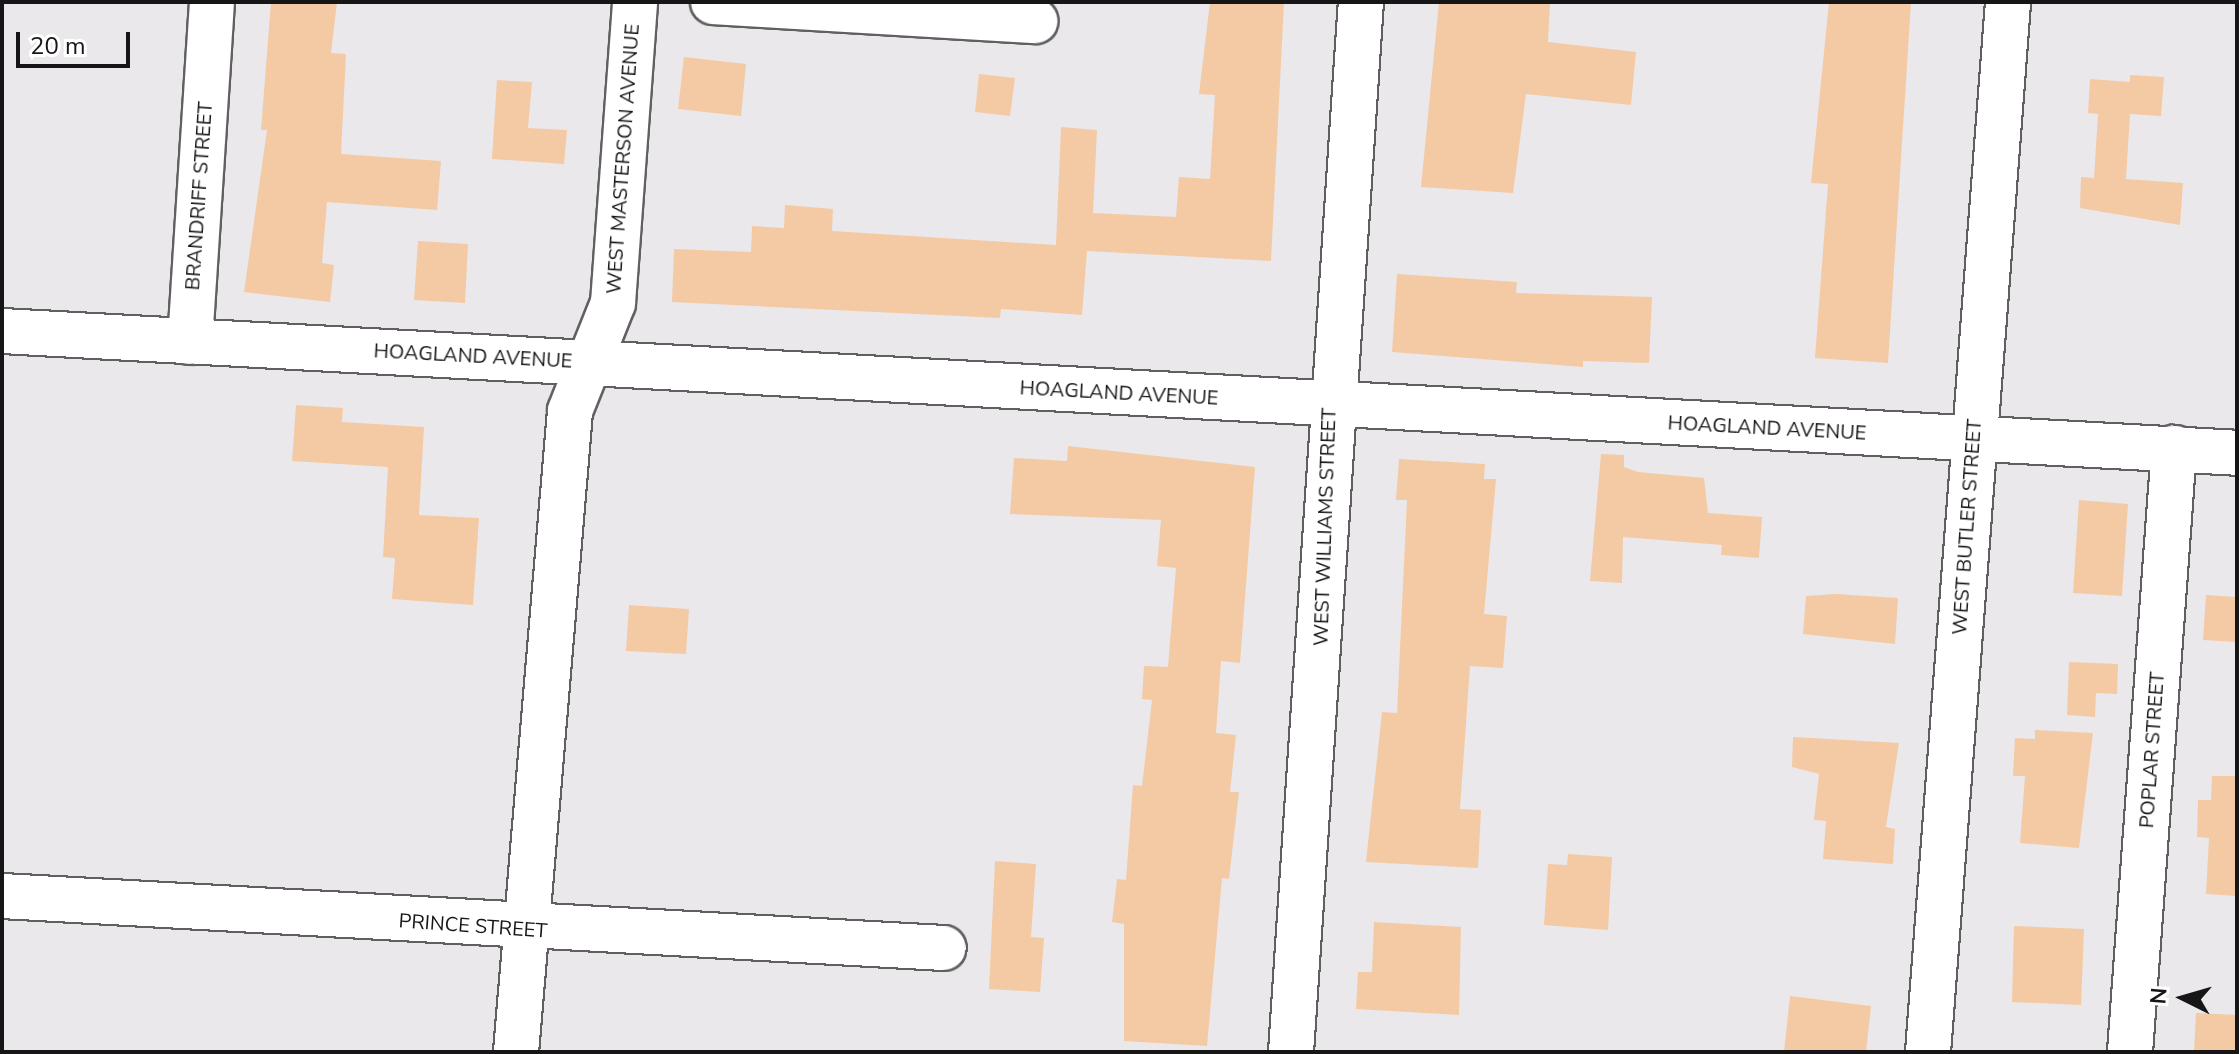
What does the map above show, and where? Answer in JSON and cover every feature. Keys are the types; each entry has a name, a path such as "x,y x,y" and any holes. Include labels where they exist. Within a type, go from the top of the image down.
{"street":[{"name":"BRANDRIFF STREET","path":"190,342 212,2"},
{"name":"WEST MASTERSON AVENUE","path":"527,930 570,411 594,362 613,303 635,2"},
{"path":"713,2 1035,21"},
{"name":"WEST WILLIAMS STREET","path":"1291,1052 1304,887 1330,406 1361,2"},
{"name":"WEST BUTLER STREET","path":"1928,1052 2008,2"},
{"name":"HOAGLAND AVENUE","path":"2,331 594,362 1330,406 2237,453"},
{"name":"POPLAR STREET","path":"2130,1052 2174,448"},
{"name":"PRINCE STREET","path":"2,896 527,930 944,948"},
{"path":"516,1052 527,930"}],"building":[{"path":"271,2 337,2 331,53 346,54 341,154 441,161 437,210 327,202 322,263 334,265 330,302 244,292 267,130 261,130"},
{"path":"1210,2 1284,2 1271,261 1087,251 1082,315 1001,309 1000,318 672,302 674,249 751,252 752,226 784,228 785,205 833,209 832,231 1056,245 1061,127 1097,130 1093,213 1176,217 1179,177 1210,179 1215,95 1199,94"},
{"path":"1439,2 1550,2 1548,42 1636,52 1631,105 1526,94 1513,193 1421,187"},
{"path":"1829,2 1911,2 1888,363 1815,358 1828,184 1811,183"},
{"path":"684,57 746,64 741,116 678,109"},
{"path":"979,74 1015,78 1010,116 975,112"},
{"path":"2130,75 2164,77 2161,116 2130,114 2126,179 2183,183 2180,225 2080,208 2081,177 2094,178 2098,114 2088,113 2090,79 2130,82"},
{"path":"497,80 532,82 528,128 567,130 564,164 492,159"},
{"path":"418,241 468,244 465,303 414,300"},
{"path":"1397,274 1517,282 1516,293 1652,297 1649,363 1583,361 1583,367 1392,352"},
{"path":"296,405 343,408 342,422 424,427 419,515 479,518 473,605 392,599 395,558 383,557 388,467 292,461"},
{"path":"1068,446 1255,467 1240,663 1221,661 1216,733 1236,735 1230,792 1239,792 1229,879 1222,878 1207,1046 1124,1041 1124,924 1112,922 1117,879 1126,880 1133,785 1142,786 1152,700 1142,699 1144,666 1168,667 1176,568 1157,566 1161,520 1010,514 1014,458 1067,461"},
{"path":"1601,454 1624,455 1624,467 1638,472 1704,478 1708,513 1762,517 1759,558 1721,555 1722,545 1623,537 1622,583 1590,581"},
{"path":"1399,459 1485,464 1484,479 1496,479 1484,614 1507,616 1503,668 1470,666 1460,809 1481,810 1478,868 1366,862 1382,712 1397,713 1407,500 1396,500"},
{"path":"2079,500 2128,504 2122,596 2073,593"},
{"path":"1836,594 1898,598 1895,644 1803,634 1806,596"},
{"path":"2206,595 2237,597 2237,642 2203,640"},
{"path":"629,605 689,609 686,654 626,651"},
{"path":"2069,662 2118,664 2117,694 2096,693 2095,717 2067,715"},
{"path":"2035,730 2093,733 2079,848 2020,843 2025,776 2013,776 2015,738 2035,739"},
{"path":"1793,737 1899,743 1886,827 1895,829 1893,864 1823,859 1826,821 1814,820 1819,774 1792,767"},
{"path":"2212,776 2237,776 2237,896 2206,894 2209,838 2197,837 2198,800 2211,800"},
{"path":"1568,854 1612,857 1608,930 1544,925 1548,864 1567,865"},
{"path":"995,861 1036,864 1031,937 1044,938 1040,992 989,989"},
{"path":"1374,922 1461,927 1459,1015 1356,1009 1358,972 1372,972"},
{"path":"2014,926 2084,929 2081,1005 2012,1002"},
{"path":"1790,996 1871,1006 1866,1052 1784,1052"},
{"path":"2196,1013 2237,1015 2237,1052 2194,1052"}]}
